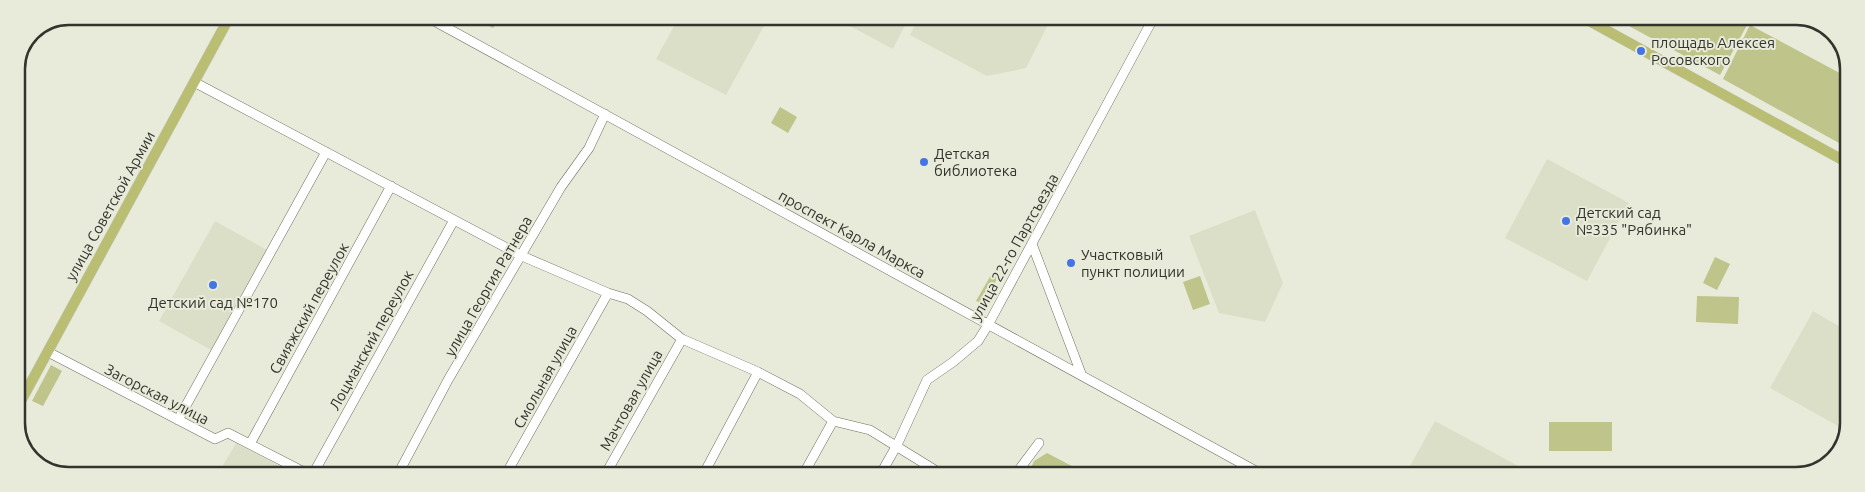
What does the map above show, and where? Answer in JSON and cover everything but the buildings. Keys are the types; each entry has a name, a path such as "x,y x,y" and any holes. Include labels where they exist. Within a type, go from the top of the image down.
{"main road":[{"name":"улица Советской Армии","path":"25,394 225,25"},
{"path":"1597,25 1840,159"}],"street":[{"name":"проспект Карла Маркса","path":"442,25 1249,467"},
{"name":"улица 22-го Партсъезда","path":"885,467 897,445 927,380 954,362 978,341 1150,25"},
{"path":"194,82 522,256 608,293 628,299 647,311 682,339 758,372 800,394 833,421 870,430 931,467"},
{"name":"улица Георгия Ратнера","path":"402,467 448,380 561,187 588,148 605,114"},
{"path":"178,420 326,152"},
{"name":"Свияжский переулок","path":"250,444 391,186"},
{"name":"Лоцманский переулок","path":"317,467 454,220"},
{"path":"1032,244 1082,376"},
{"name":"Смольная улица","path":"510,467 608,293"},
{"name":"Мачтовая улица","path":"609,467 682,339"},
{"name":"Загорская улица","path":"48,352 215,439 228,433 294,467"},
{"path":"707,467 758,372"},
{"path":"807,467 833,421"},
{"path":"1021,467 1039,443"}],"shaded area":[{"path":"675,25 765,25 726,95 656,59"},
{"path":"848,25 905,25 893,49"},
{"path":"915,25 1048,25 1026,68 987,76 910,35"},
{"name":"Детский сад №335 \"Рябинка\"","path":"1547,159 1629,203 1587,281 1505,238"},
{"path":"1255,210 1283,283 1265,322 1219,313 1189,236"},
{"name":"Детский сад №170","path":"215,221 267,250 211,350 159,321"},
{"path":"1813,311 1840,327 1840,427 1770,388"},
{"path":"1435,421 1520,467 1409,467"},
{"path":"236,443 282,467 222,467"}],"green space":[{"path":"1627,25 1747,25 1720,75"},
{"path":"1750,25 1840,73 1840,144 1723,79"},
{"path":"780,107 797,117 788,133 771,123"},
{"path":"1715,257 1730,264 1717,290 1703,283"},
{"path":"997,274 997,278 992,290 981,303 976,301 991,275"},
{"path":"1200,276 1210,304 1193,310 1183,282"},
{"path":"1697,296 1739,297 1738,324 1696,322"},
{"path":"51,365 62,371 43,406 32,401"},
{"path":"1549,422 1612,422 1612,451 1549,451"},
{"path":"1047,453 1074,467 1031,467 1034,461"}],"place":[{"name":"площадь Алексея Росовского","path":"1641,51"},
{"name":"Детская библиотека","path":"924,162"},
{"name":"Детский сад №335 \"Рябинка\"","path":"1566,221"},
{"name":"Участковый пункт полиции","path":"1071,263"},
{"name":"Детский сад №170","path":"213,285"}]}
